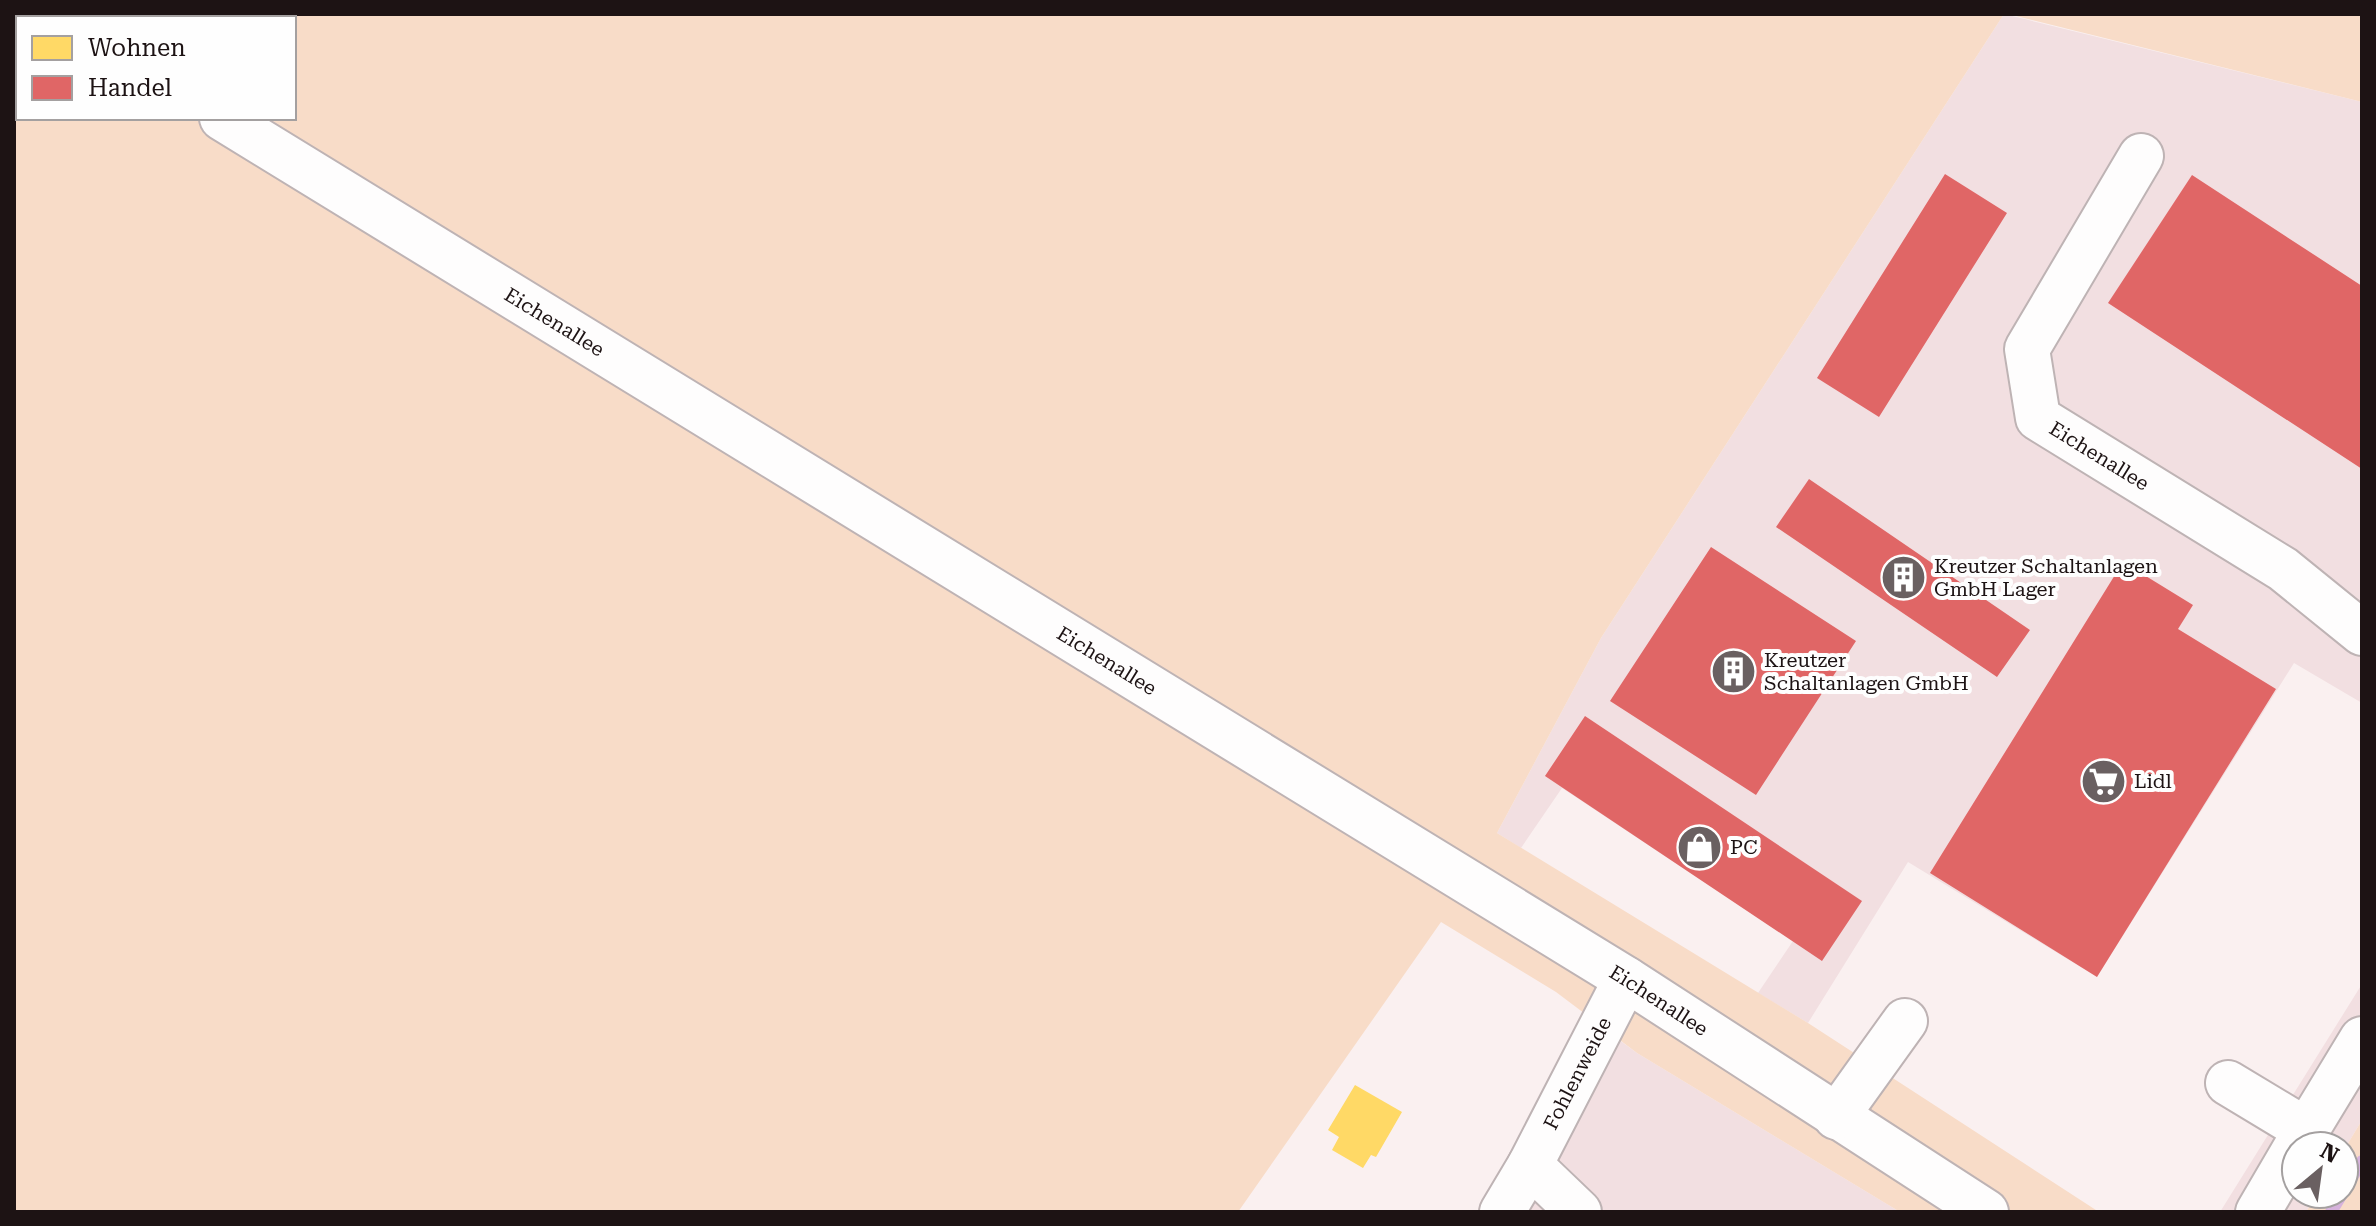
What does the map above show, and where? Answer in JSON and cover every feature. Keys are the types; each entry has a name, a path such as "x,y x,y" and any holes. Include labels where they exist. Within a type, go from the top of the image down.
{"street":[{"name":"Eichenallee","path":"225,120 1626,979 1986,1212"},
{"name":"Eichenallee","path":"2141,156 2027,349 2038,418 2283,569 2362,633"},
{"name":"Fohlenweide","path":"1502,1212 1530,1165 1626,979"},
{"path":"1836,1117 1905,1021"},
{"path":"2307,1130 2362,1039"},
{"path":"2228,1083 2286,1130"},
{"path":"1530,1165 1579,1212"},
{"path":"2258,1212 2280,1175"}],"shaded area":[{"path":"14,14 2004,14 1601,638 1497,833 1808,1023 2099,1212 1900,1212 1637,1053 1556,992 1441,922 1238,1212 14,1212"},
{"path":"2004,14 2362,102 2362,703 2294,663 2097,977 1908,862 1808,1023 1758,993 1793,941 1562,788 1521,848 1497,833 1601,638"},
{"path":"2008,14 2362,14 2362,102"},
{"path":"2362,984 2362,1120 2356,1130 2280,1130 2280,1210 2306,1212 2220,1212"},
{"path":"1611,1034 1637,1053 1900,1212 1510,1212"},
{"path":"2362,1120 2362,1212 2306,1212 2360,1210 2360,1130 2356,1130"}],"building: Wohnen":[{"path":"1355,1085 1402,1112 1376,1157 1371,1155 1363,1168 1332,1150 1339,1137 1328,1130"}],"building: Handel":[{"path":"1945,174 2007,213 1879,417 1817,378"},
{"path":"2192,175 2362,286 2362,469 2108,303"},
{"name":"Kreutzer Schaltanlagen GmbH Lager","path":"1809,479 2030,630 1997,677 1776,527"},
{"name":"Kreutzer Schaltanlagen GmbH","path":"1711,547 1856,641 1756,795 1610,701"},
{"name":"Lidl","path":"2123,562 2193,605 2178,629 2276,689 2097,977 1930,873"},
{"path":"1585,716 1862,901 1822,961 1545,776"}],"place":[{"name":"Kreutzer Schaltanlagen GmbH Lager","path":"1903,578"},
{"name":"Kreutzer Schaltanlagen GmbH","path":"1733,671"},
{"name":"Lidl","path":"2103,781"},
{"name":"PC","path":"1699,847"}]}
